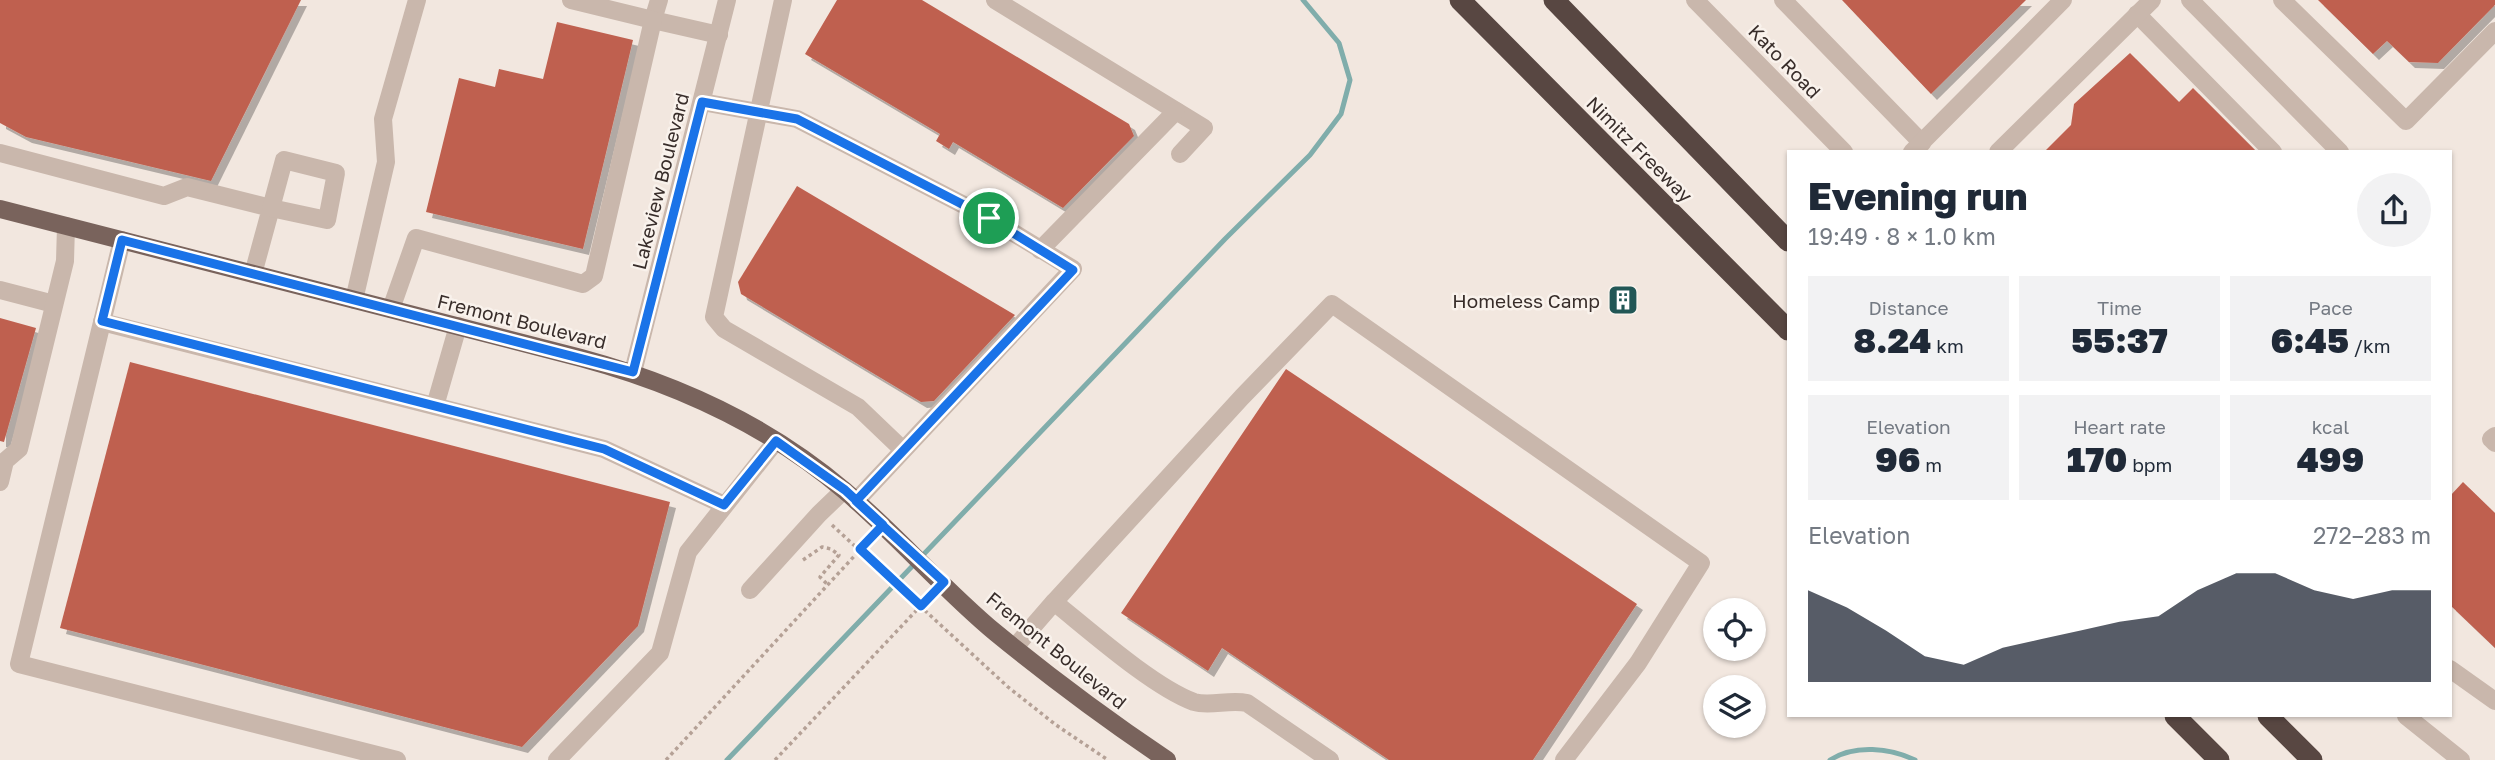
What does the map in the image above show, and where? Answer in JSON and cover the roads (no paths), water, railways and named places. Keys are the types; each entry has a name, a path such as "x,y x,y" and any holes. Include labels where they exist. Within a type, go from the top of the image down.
{"highway":[{"name":"Nimitz Freeway","path":"1460,0 1787,329"},
{"path":"1554,0 1787,240"},
{"path":"2176,717 2219,760"},
{"path":"2269,717 2312,760"}],"main road":[{"name":"Fremont Boulevard","path":"0,209 633,372 708,403 776,441 850,496 1015,647 1167,760"}],"street":[{"path":"354,300 386,162 383,119 417,0"},
{"path":"571,0 719,35"},
{"path":"391,309 416,238 583,285 594,276 659,0"},
{"name":"Lakeview Boulevard","path":"633,372 727,0"},
{"path":"783,0 714,317 724,328 858,407 903,450"},
{"path":"995,0 1204,128 1180,154"},
{"name":"Kato Road","path":"1695,0 1842,150"},
{"path":"1783,0 1917,147 2063,0"},
{"path":"2000,150 2152,0"},
{"path":"2190,0 2338,150"},
{"path":"2282,0 2406,121 2495,31"},
{"path":"2137,14 2271,150"},
{"path":"702,102 797,119 989,218 1073,270 903,450 850,496 819,514 750,590"},
{"path":"1040,250 1176,111"},
{"path":"0,153 164,196 187,187 271,208 253,274"},
{"path":"0,482 6,452 19,449 65,261 66,226"},
{"path":"122,240 19,664 397,760"},
{"path":"0,290 54,304"},
{"path":"1015,647 1242,397 1332,304 1701,563 1638,663 1563,760"},
{"path":"102,321 604,449 724,505"},
{"path":"435,406 458,326"},
{"path":"2495,436 2491,439 2495,443"},
{"path":"557,760 660,653 688,552 776,441"},
{"path":"1054,601 1131,663 1183,696 1206,704 1234,701 1247,703 1330,760"},
{"path":"2452,669 2495,701"},
{"path":"2407,717 2461,760"}],"waterway":[{"path":"727,760 1225,239 1310,155 1341,114 1350,80 1339,43 1303,0"},
{"path":"1830,760 1861,750 1895,753 1915,760"}],"place":[{"name":"Homeless Camp","path":"1623,300"}]}
